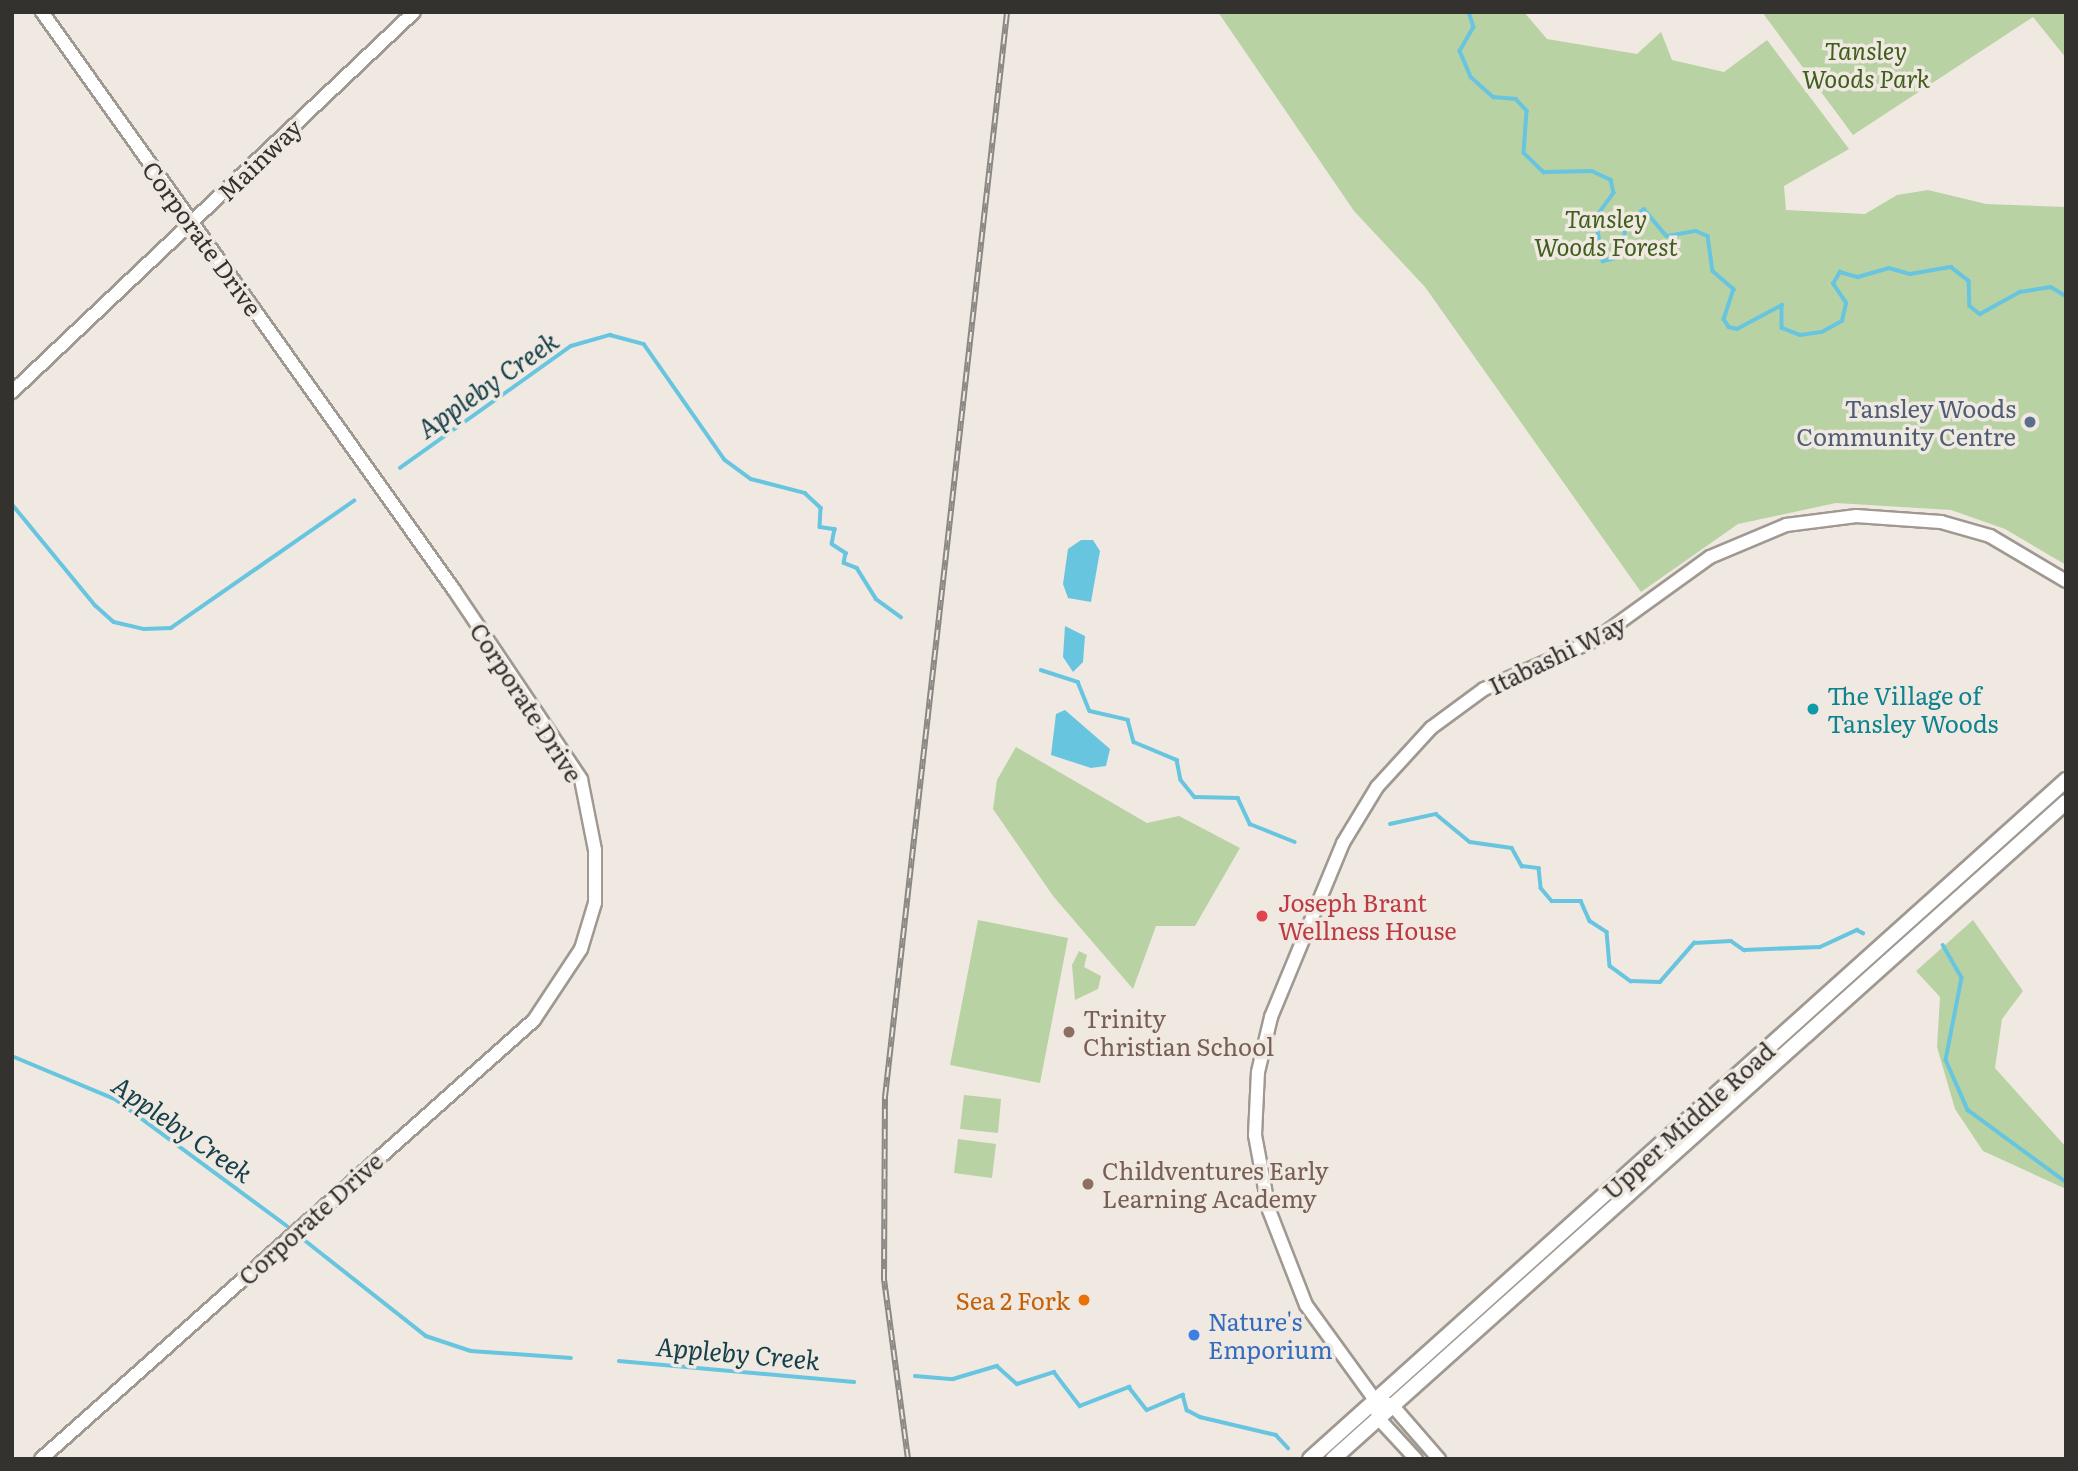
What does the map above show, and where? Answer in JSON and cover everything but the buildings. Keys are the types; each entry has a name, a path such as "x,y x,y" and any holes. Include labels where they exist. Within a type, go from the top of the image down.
{"main road":[{"name":"Upper Middle Road","path":"1310,1459 2066,780"},
{"name":"Upper Middle Road","path":"1378,1418 2066,802"},
{"path":"1333,1459 1378,1418"}],"street":[{"name":"Corporate Drive","path":"41,1459 534,1020 581,949 595,903 596,850 581,779 42,12"},
{"name":"Mainway","path":"12,392 414,12"},
{"name":"Itabashi Way","path":"1375,1400 1320,1332 1292,1272 1263,1186 1255,1107 1264,1043 1281,990 1343,843 1385,777 1432,728 1485,689 1612,632 1710,557 1777,528 1856,516 1941,522 1990,536 2066,581"},
{"path":"1416,1459 1378,1418 1375,1400 1392,1405 1439,1459"}],"green space":[{"name":"Tansley Woods Forest","path":"1218,12 1524,12 1547,39 1637,54 1661,32 1672,60 1724,72 1767,40 1849,149 1784,186 1786,210 1865,214 1897,195 1928,190 1986,204 2066,207 2066,565 2005,529 1951,510 1836,503 1738,524 1641,592 1425,287 1354,211"},
{"name":"Tansley Woods Park","path":"1762,12 2066,12 2066,58 2033,17 1853,135"},
{"path":"1016,747 1147,823 1179,816 1240,848 1195,926 1156,926 1133,989 1053,896 993,809 997,780"},
{"path":"978,920 1068,938 1040,1083 950,1065"},
{"path":"1973,920 2023,991 2002,1019 1995,1068 2066,1147 2066,1189 1983,1151 1955,1109 1937,1047 1940,997 1916,971"},
{"path":"1079,951 1087,955 1084,967 1101,976 1098,989 1075,1000 1072,965"},
{"path":"964,1095 1001,1099 998,1133 960,1129"},
{"path":"958,1139 996,1144 992,1178 954,1173"}],"water":[{"path":"1081,540 1093,540 1100,551 1091,602 1068,598 1063,584 1068,549"},
{"path":"1065,626 1085,636 1083,662 1073,672 1063,657"},
{"path":"1065,710 1110,749 1106,766 1091,768 1051,755 1056,714"}],"waterway":[{"path":"1469,12 1474,27 1460,51 1471,77 1493,97 1516,99 1527,111 1524,153 1544,172 1592,171 1611,180 1614,193 1596,218 1603,261 1620,257 1627,222 1644,209 1667,236 1696,231 1708,236 1713,271 1734,289 1724,319 1729,327 1737,329 1782,305 1782,328 1800,335 1822,332 1842,321 1846,303 1833,284 1840,272 1858,277 1889,268 1910,274 1951,267 1969,281 1970,306 1980,314 2020,292 2051,287 2066,296"},
{"name":"Appleby Creek","path":"400,468 571,346 610,335 644,344 725,460 751,479 805,493 821,508 820,527 835,529 832,544 846,553 844,563 857,568 876,599 901,617"},
{"name":"Appleby Creek","path":"12,504 95,605 114,622 144,629 171,628 354,501"},
{"name":"Appleby Creek","path":"1041,670 1078,682 1090,711 1128,720 1134,742 1177,760 1181,780 1195,797 1238,798 1250,824 1295,842"},
{"name":"Appleby Creek","path":"1390,824 1436,814 1470,842 1512,848 1522,866 1539,868 1541,888 1552,901 1581,901 1590,921 1607,932 1610,966 1631,981 1660,982 1694,943 1731,941 1744,950 1820,947 1857,930 1863,933"},
{"name":"Appleby Creek","path":"1943,945 1962,978 1946,1060 1968,1110 2066,1182"},
{"name":"Appleby Creek","path":"12,1056 115,1099 287,1226"},
{"name":"Appleby Creek","path":"302,1238 426,1336 471,1351 571,1358"},
{"name":"Appleby Creek","path":"619,1361 854,1382"},
{"name":"Appleby Creek","path":"915,1376 953,1379 997,1366 1017,1384 1054,1372 1080,1406 1129,1387 1147,1410 1183,1395 1187,1410 1200,1417 1276,1435 1288,1448"}],"railway":[{"path":"908,1459 884,1279 885,1097 1007,12"}],"place":[{"name":"Tansley Woods Community Centre","path":"2030,422"},
{"name":"The Village of Tansley Woods","path":"1813,709"},
{"name":"Joseph Brant Wellness House","path":"1262,916"},
{"name":"Trinity Christian School","path":"1069,1032"},
{"name":"Childventures Early Learning Academy","path":"1088,1184"},
{"name":"Sea 2 Fork","path":"1084,1300"},
{"name":"Nature's Emporium","path":"1194,1335"}]}
